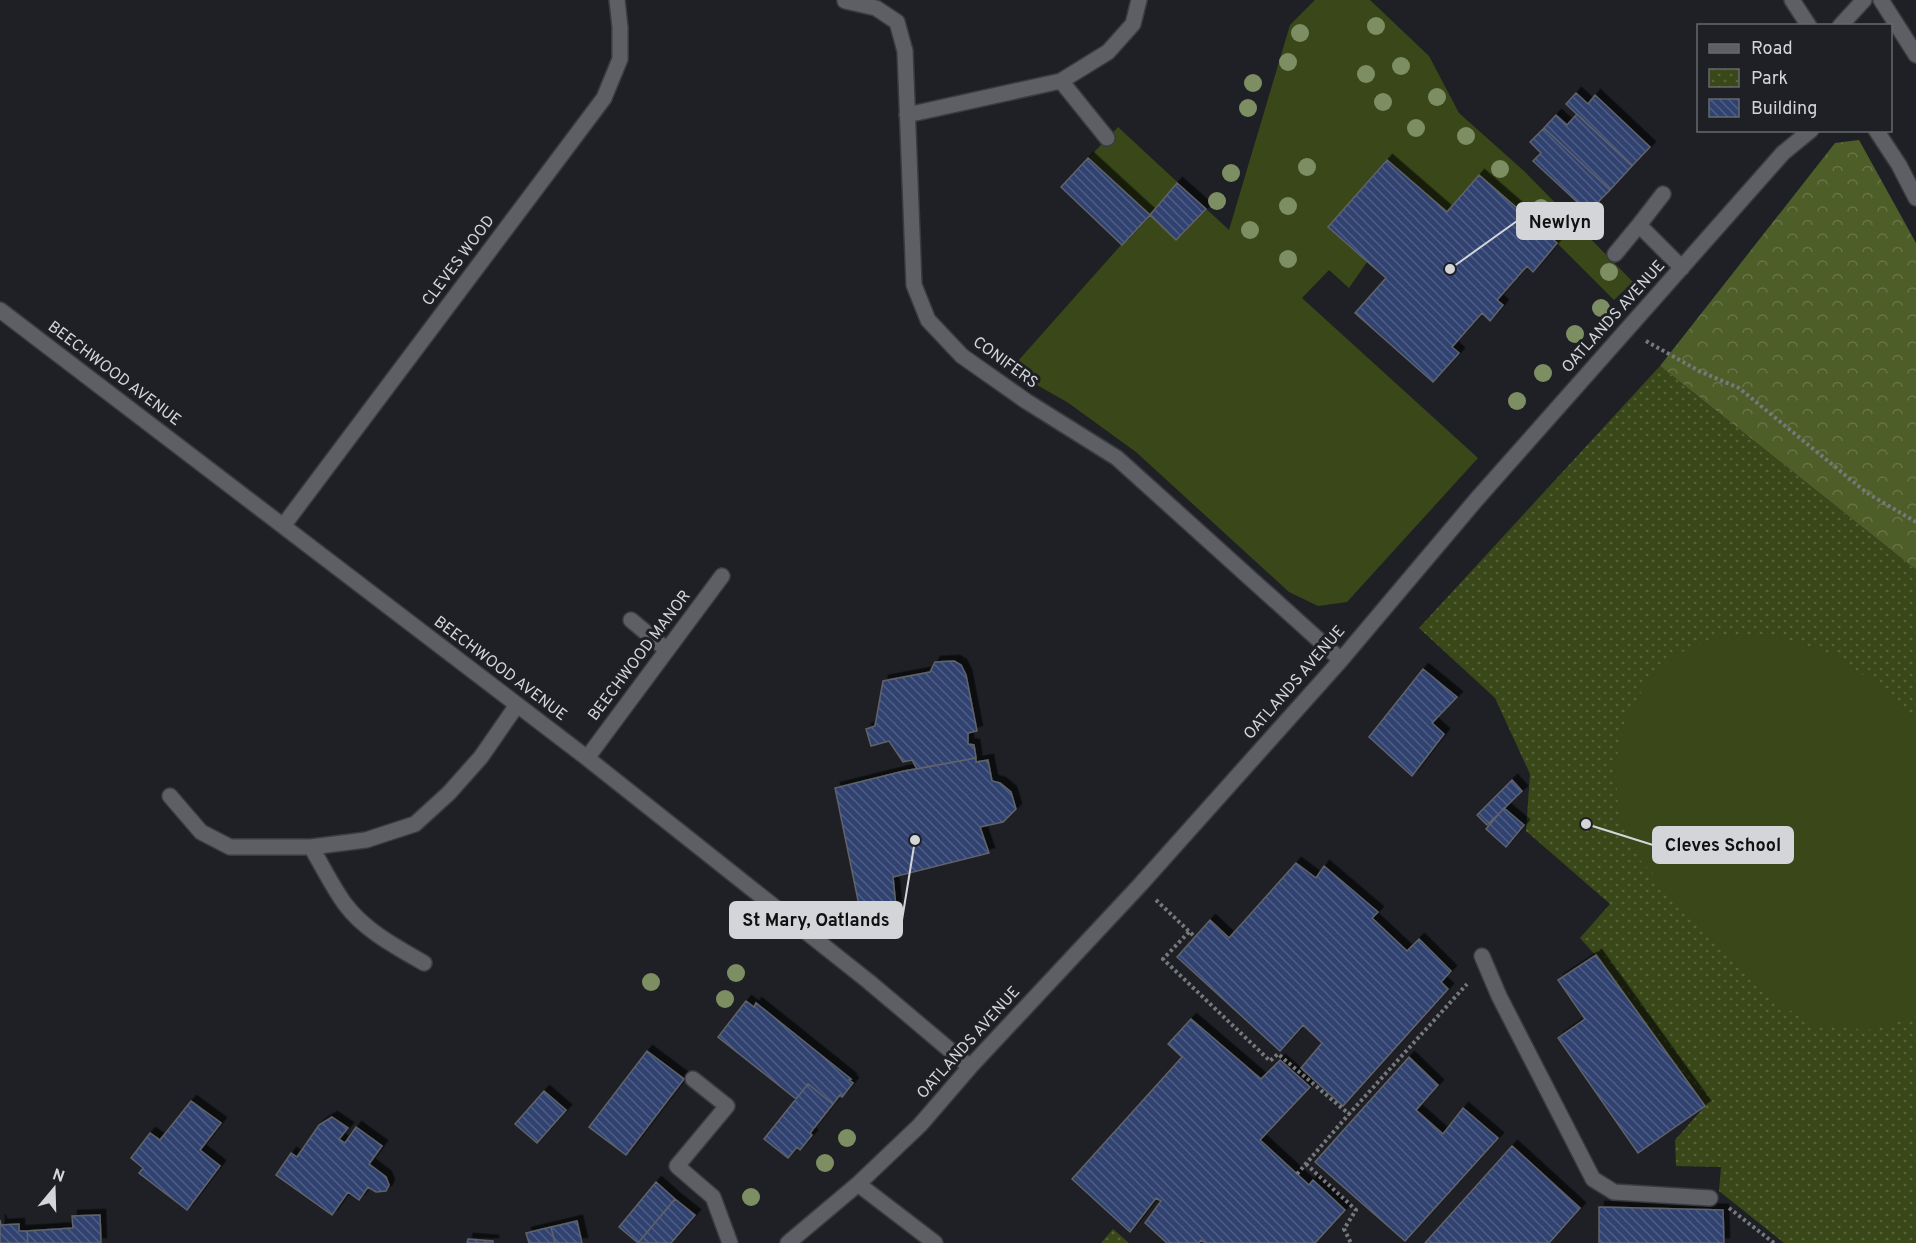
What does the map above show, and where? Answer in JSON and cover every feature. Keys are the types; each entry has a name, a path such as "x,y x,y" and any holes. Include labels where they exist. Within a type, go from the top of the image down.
{"street":[{"name":"CLEVES WOOD","path":"283,526 604,98 620,59 617,0"},
{"path":"907,115 1061,81 1108,52 1133,24 1139,0"},
{"path":"1792,0 1808,24"},
{"path":"1842,24 1864,0"},
{"path":"1881,0 1916,55"},
{"name":"CONIFERS","path":"845,1 876,8 897,22 904,51 914,285 928,320 962,356 1117,458 1341,660"},
{"path":"1061,81 1107,138"},
{"name":"OATLANDS AVENUE","path":"788,1243 858,1184 920,1125 970,1067 1140,885 1341,660 1476,500 1783,153 1809,132"},
{"path":"1877,132 1899,165 1916,198"},
{"path":"1614,254 1663,194"},
{"path":"1639,225 1682,268"},
{"name":"BEECHWOOD AVENUE","path":"0,310 587,758 868,981 970,1067"},
{"name":"BEECHWOOD MANOR","path":"587,758 722,576"},
{"path":"631,620 667,650"},
{"path":"170,796 201,832 230,847 311,847 366,840 415,824 449,793 481,757 517,705"},
{"path":"311,847 346,905 372,930 424,963"},
{"path":"1484,960 1499,996 1593,1179 1614,1192 1710,1198"},
{"path":"693,1079 727,1106 677,1166 713,1197 730,1243"},
{"path":"858,1184 935,1243"}],"path":[{"path":"1627,330 1699,371 1739,388 1867,493 1916,522"},
{"path":"1140,885 1195,937"},
{"path":"1189,932 1163,959 1270,1061 1278,1054 1349,1114"},
{"path":"1297,1174 1484,960"},
{"path":"1306,1164 1356,1210 1344,1228 1351,1243"},
{"path":"1710,1198 1738,1214 1774,1243"}],"green space":[{"path":"1315,0 1370,0 1429,56 1459,113 1524,171 1633,282 1614,300 1557,243 1479,175 1447,212 1386,160 1328,227 1367,262 1349,288 1329,270 1302,298 1478,458 1347,602 1318,606 1289,592 1136,452 1067,402 1010,370 1121,245 1061,187 1118,127 1229,230 1290,25"},
{"path":"1859,140 1916,243 1916,570 1660,366 1835,143"},
{"path":"1660,366 1916,570 1916,1243 1784,1243 1719,1191 1721,1167 1676,1166 1675,1140 1705,1106 1596,956 1580,938 1610,904 1526,831 1530,774 1495,698 1419,628"},
{"path":"1771,634 1842,659 1860,677 1868,670 1916,721 1916,1015 1912,1017 1868,1030 1813,1024 1769,998 1640,860 1619,816 1615,765 1624,723 1649,678 1680,653 1720,636"},
{"path":"1113,1229 1129,1243 1101,1243"}],"building":[{"path":"1576,93 1588,104 1595,95 1650,147 1632,166 1566,104"},
{"path":"1577,114 1632,166 1610,190 1544,128 1556,115 1567,125"},
{"path":"1544,128 1610,190 1588,212 1533,161 1541,153 1530,142"},
{"path":"1088,158 1150,215 1122,245 1061,187"},
{"path":"1387,160 1447,212 1479,175 1557,243 1533,272 1527,266 1497,300 1503,305 1490,321 1482,313 1452,347 1459,353 1433,382 1355,313 1386,278 1328,227"},
{"path":"1177,183 1206,209 1176,240 1150,215"},
{"path":"954,661 961,665 966,675 977,731 968,733 968,744 974,745 976,758 917,769 912,760 903,762 889,741 871,746 866,729 875,726 883,681 930,672 935,662"},
{"path":"1423,669 1457,697 1432,723 1444,734 1412,776 1369,737"},
{"path":"976,758 976,762 988,760 992,781 1000,783 1011,792 1016,809 1003,822 980,827 989,853 893,877 896,907 861,915 835,788 904,771"},
{"path":"1512,780 1522,791 1487,825 1477,815"},
{"path":"1504,808 1524,825 1506,847 1486,829"},
{"path":"1296,863 1316,878 1324,866 1378,912 1372,918 1407,951 1419,939 1451,971 1441,982 1448,989 1343,1106 1301,1068 1322,1043 1303,1025 1280,1051 1177,957 1210,920 1229,938"},
{"path":"1596,955 1705,1106 1638,1153 1558,1038 1585,1019 1558,980"},
{"path":"746,1001 754,1007 756,1003 851,1079 849,1080 853,1083 842,1097 840,1095 833,1104 808,1084 796,1099 718,1037"},
{"path":"1191,1019 1261,1079 1280,1060 1310,1087 1260,1140 1309,1185 1313,1180 1345,1210 1315,1243 1205,1243 1201,1240 1199,1243 1167,1243 1145,1223 1161,1201 1156,1198 1130,1232 1072,1179 1182,1057 1168,1044"},
{"path":"647,1051 684,1079 626,1155 589,1127"},
{"path":"1409,1057 1438,1085 1416,1110 1443,1134 1463,1108 1498,1138 1405,1241 1315,1162"},
{"path":"808,1084 833,1104 800,1150 797,1147 788,1158 764,1139"},
{"path":"544,1091 566,1110 537,1143 515,1124"},
{"path":"191,1101 221,1123 200,1150 220,1166 187,1210 139,1173 143,1168 131,1158 150,1133 160,1140"},
{"path":"332,1117 348,1128 339,1139 345,1143 356,1127 382,1146 369,1164 386,1177 389,1185 386,1191 376,1192 368,1187 359,1200 348,1192 332,1215 276,1175 291,1153 297,1157 319,1125"},
{"path":"1512,1146 1580,1208 1549,1243 1425,1243"},
{"path":"656,1182 675,1199 638,1243 619,1227"},
{"path":"675,1199 695,1215 671,1243 638,1243"},
{"path":"1599,1207 1723,1210 1724,1243 1599,1243"},
{"path":"100,1215 101,1243 28,1243 27,1231 73,1228 72,1216"},
{"path":"0,1220 1,1225 19,1224 19,1231 27,1231 28,1243 0,1243"},
{"path":"577,1221 582,1243 555,1243 551,1227"},
{"path":"551,1227 555,1243 529,1243 526,1233"},
{"path":"468,1239 493,1241 493,1243 467,1243"}],"place":[{"name":"Newlyn","path":"1450,269"},
{"name":"Cleves School","path":"1586,824"},
{"name":"St Mary, Oatlands","path":"915,840"}]}
